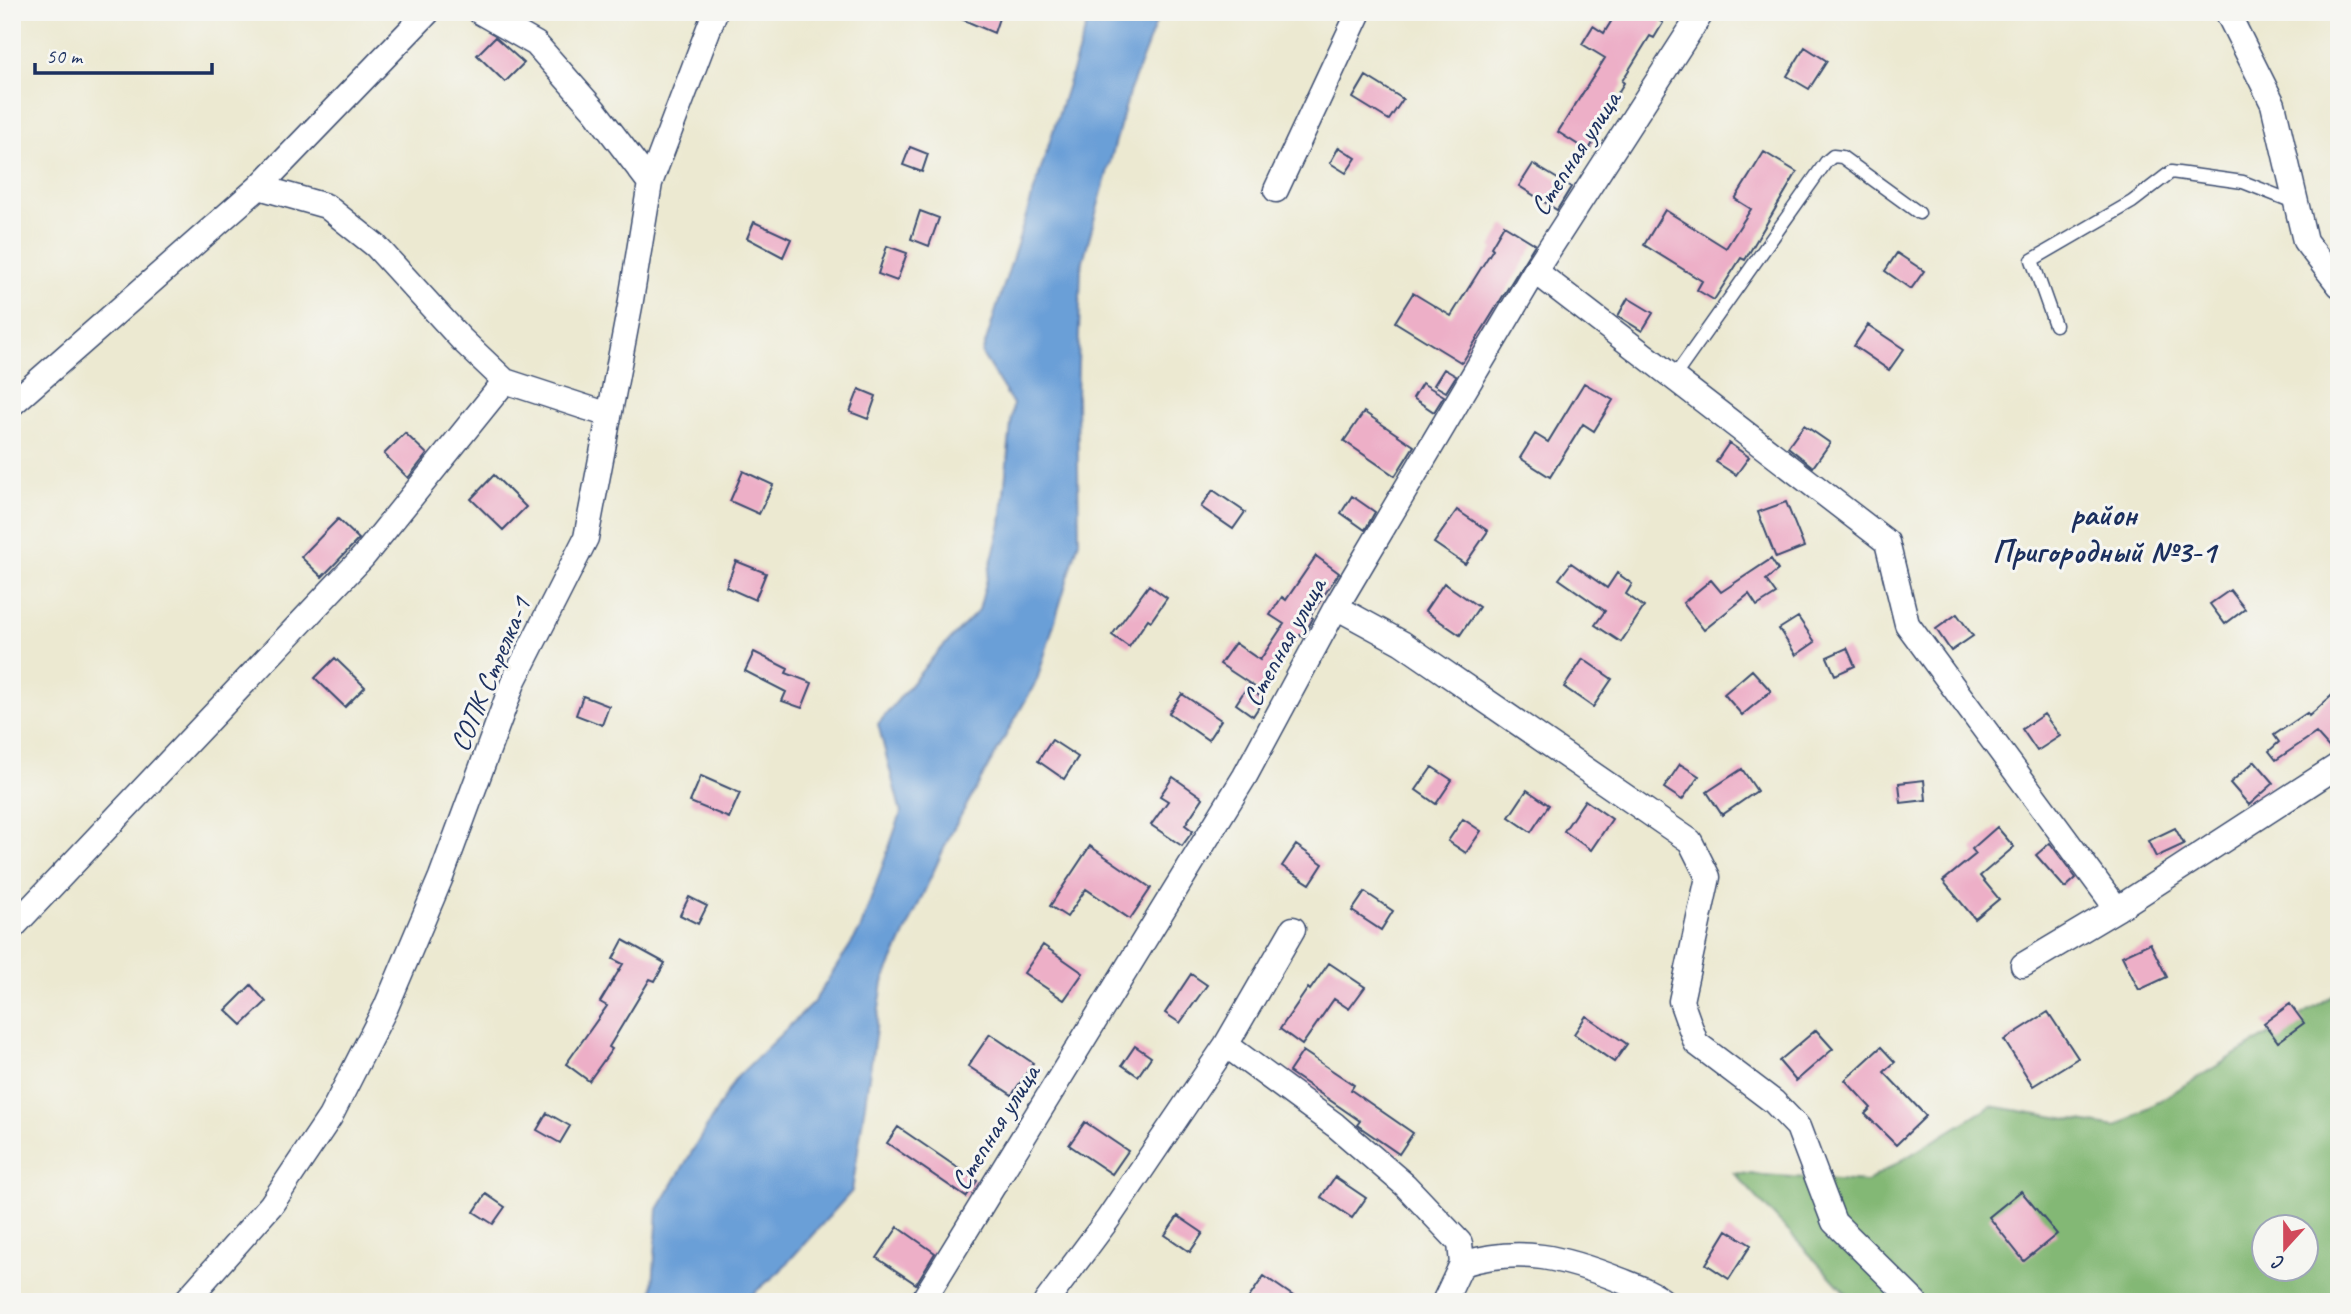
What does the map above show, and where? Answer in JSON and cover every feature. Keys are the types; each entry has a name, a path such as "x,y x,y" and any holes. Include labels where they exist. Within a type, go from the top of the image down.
{"street":[{"path":"12,404 259,187 428,12"},
{"path":"480,12 536,44 595,111 650,183"},
{"name":"СОПК Стрелка-1","path":"185,1302 271,1205 330,1117 386,1007 441,877 514,680 586,538 650,183 715,12"},
{"path":"1276,190 1359,12"},
{"name":"Степная улица","path":"922,1302 1245,776 1336,607 1535,271 1702,12"},
{"path":"2227,12 2273,104 2305,241 2339,285"},
{"path":"259,187 326,206 376,246 461,339 505,381 609,415"},
{"path":"1535,271 1887,542 1907,624 2117,909"},
{"path":"12,928 363,557 505,381"},
{"path":"1336,607 1402,643 1690,841 1708,877 1681,1001 1696,1043 1774,1102 1798,1127 1834,1222 1914,1302"},
{"path":"2023,965 2117,909 2339,765"},
{"path":"1046,1302 1108,1219 1226,1045 1293,929"},
{"path":"1226,1045 1335,1125 1405,1185 1460,1243 1462,1264 1444,1302"},
{"path":"1462,1264 1489,1256 1530,1254 1583,1265 1634,1285 1664,1302"}],"lane":[{"path":"1674,377 1826,162 1833,156 1842,157 1919,213"},
{"path":"2056,325 2032,260 2132,202 2171,172 2243,182 2296,203"}],"green space":[{"path":"2339,992 2339,1302 1854,1302 1734,1173 1866,1182 1991,1106 2116,1127"}],"water":[{"path":"1091,12 1160,12 1129,93 1081,268 1077,396 1079,541 1037,680 951,833 883,982 852,1191 779,1272 743,1302 652,1302 658,1209 735,1079 813,1003 860,930 901,813 878,724 935,655 979,610 1001,524 1013,404 982,354"}],"building":[{"path":"945,12 1001,12 994,33"},
{"path":"1617,12 1646,12 1663,23 1654,38 1650,36 1622,81 1624,83 1598,125 1602,128 1588,151 1558,132 1605,58 1582,44 1593,26 1604,33"},
{"path":"495,37 524,63 505,82 477,55"},
{"path":"1805,47 1827,61 1809,89 1787,76"},
{"path":"1366,76 1403,99 1389,120 1353,98"},
{"path":"910,147 928,154 922,172 903,165"},
{"path":"1339,147 1356,158 1346,173 1330,163"},
{"path":"1764,152 1797,172 1745,260 1741,258 1714,300 1697,290 1702,281 1644,245 1665,210 1726,248 1751,209 1735,199"},
{"path":"1533,164 1571,187 1557,210 1519,186"},
{"path":"920,211 939,218 929,246 911,239"},
{"path":"754,222 791,239 783,257 747,238"},
{"path":"1504,225 1535,244 1462,363 1395,322 1413,293 1451,316 1493,249 1491,247"},
{"path":"887,246 907,253 897,281 878,274"},
{"path":"1897,253 1924,271 1911,289 1885,271"},
{"path":"1628,298 1653,313 1642,331 1618,316"},
{"path":"1868,325 1904,349 1889,370 1854,346"},
{"path":"1444,369 1456,376 1446,392 1434,385"},
{"path":"1422,383 1444,396 1434,412 1413,398"},
{"path":"1584,383 1613,400 1594,431 1583,424 1550,477 1520,458 1535,434 1548,442"},
{"path":"859,389 876,396 868,419 850,412"},
{"path":"1364,412 1414,446 1395,476 1344,441"},
{"path":"1804,425 1830,443 1813,467 1788,447"},
{"path":"405,433 427,454 408,478 384,454"},
{"path":"1729,443 1749,457 1736,475 1716,462"},
{"path":"743,471 773,485 759,514 730,501"},
{"path":"494,475 526,507 503,530 471,499"},
{"path":"1213,490 1245,512 1233,529 1201,507"},
{"path":"1352,496 1375,512 1365,530 1341,513"},
{"path":"1786,502 1804,547 1776,558 1758,512"},
{"path":"1457,510 1488,531 1465,564 1434,543"},
{"path":"338,519 359,539 322,577 301,557"},
{"path":"1316,556 1339,573 1310,616 1313,618 1303,637 1300,635 1261,691 1220,664 1235,643 1260,660 1284,624 1270,615 1282,597 1286,600"},
{"path":"1771,559 1778,570 1766,580 1776,594 1757,606 1749,594 1704,630 1683,603 1711,580 1721,592"},
{"path":"736,561 766,573 755,600 726,587"},
{"path":"1571,563 1607,588 1617,573 1632,584 1626,594 1644,607 1621,642 1595,625 1605,611 1559,579"},
{"path":"1444,583 1479,607 1460,635 1425,611"},
{"path":"1149,585 1167,598 1151,621 1148,619 1129,647 1112,635"},
{"path":"2230,590 2245,609 2225,624 2210,604"},
{"path":"1957,614 1973,636 1951,651 1936,629"},
{"path":"1798,617 1815,642 1796,655 1779,629"},
{"path":"1847,648 1855,666 1835,675 1827,657"},
{"path":"754,652 788,669 786,673 812,683 802,708 782,701 786,692 745,671"},
{"path":"335,658 365,687 345,707 315,678"},
{"path":"1583,659 1612,679 1593,707 1564,687"},
{"path":"1752,670 1771,691 1742,715 1724,694"},
{"path":"1247,687 1264,699 1253,716 1236,704"},
{"path":"2339,689 2339,750 2333,752 2316,733 2276,760 2269,751 2279,742 2274,735 2307,713 2309,716"},
{"path":"1182,694 1221,720 1208,740 1169,713"},
{"path":"583,696 609,706 602,725 576,715"},
{"path":"2044,714 2060,736 2037,751 2022,729"},
{"path":"1052,740 1078,757 1064,779 1038,761"},
{"path":"2255,761 2274,783 2249,805 2230,783"},
{"path":"1680,764 1699,776 1682,800 1664,788"},
{"path":"1432,767 1452,780 1436,804 1416,790"},
{"path":"1742,769 1757,791 1722,815 1707,792"},
{"path":"701,776 740,793 729,818 690,802"},
{"path":"1173,777 1203,798 1185,825 1193,831 1182,846 1151,825 1168,801 1160,796"},
{"path":"1924,780 1926,800 1901,803 1899,783"},
{"path":"1527,790 1549,805 1531,832 1509,817"},
{"path":"1585,800 1612,819 1591,850 1564,831"},
{"path":"1463,819 1481,831 1466,853 1448,841"},
{"path":"1997,827 2014,847 1980,876 1999,899 1975,919 1943,881 1976,854 1972,849"},
{"path":"2175,828 2184,844 2156,857 2148,841"},
{"path":"2050,843 2076,878 2065,888 2036,855"},
{"path":"1296,845 1323,864 1310,884 1282,866"},
{"path":"1090,846 1151,888 1130,919 1086,889 1067,917 1050,906"},
{"path":"1365,892 1393,911 1381,930 1352,911"},
{"path":"689,897 707,906 698,924 680,915"},
{"path":"623,940 665,963 655,981 650,979 609,1047 612,1049 589,1081 566,1064 607,1006 600,1002 623,964 613,959"},
{"path":"2150,943 2167,977 2139,990 2122,956"},
{"path":"1043,945 1083,973 1064,1000 1024,973"},
{"path":"1329,963 1365,987 1349,1009 1334,999 1302,1045 1280,1029"},
{"path":"1191,974 1207,985 1180,1023 1165,1013"},
{"path":"251,985 266,1002 242,1025 226,1010"},
{"path":"2290,1004 2304,1023 2278,1042 2264,1023"},
{"path":"2048,1012 2078,1058 2033,1086 2004,1040"},
{"path":"1586,1016 1627,1044 1614,1062 1574,1034"},
{"path":"1816,1030 1833,1049 1796,1081 1779,1061"},
{"path":"990,1034 1033,1063 1012,1095 968,1066"},
{"path":"1135,1046 1151,1057 1138,1076 1122,1065"},
{"path":"1881,1047 1895,1062 1884,1072 1926,1116 1896,1145 1865,1114 1871,1108 1845,1080"},
{"path":"1303,1051 1354,1085 1351,1090 1413,1133 1399,1154 1357,1125 1360,1121 1289,1072"},
{"path":"547,1113 570,1126 560,1143 537,1130"},
{"path":"1085,1122 1128,1151 1112,1174 1069,1145"},
{"path":"898,1127 977,1181 966,1197 887,1143"},
{"path":"1335,1177 1366,1198 1352,1218 1321,1197"},
{"path":"2021,1191 2057,1234 2024,1261 1989,1217"},
{"path":"486,1194 505,1207 493,1224 474,1212"},
{"path":"1178,1216 1203,1233 1190,1252 1165,1235"},
{"path":"898,1227 935,1253 916,1284 877,1258"},
{"path":"1727,1230 1751,1245 1729,1279 1706,1264"},
{"path":"1264,1276 1302,1302 1246,1302"}],"district":[{"name":"район Пригородный №3-1","path":"2104,532"}]}
